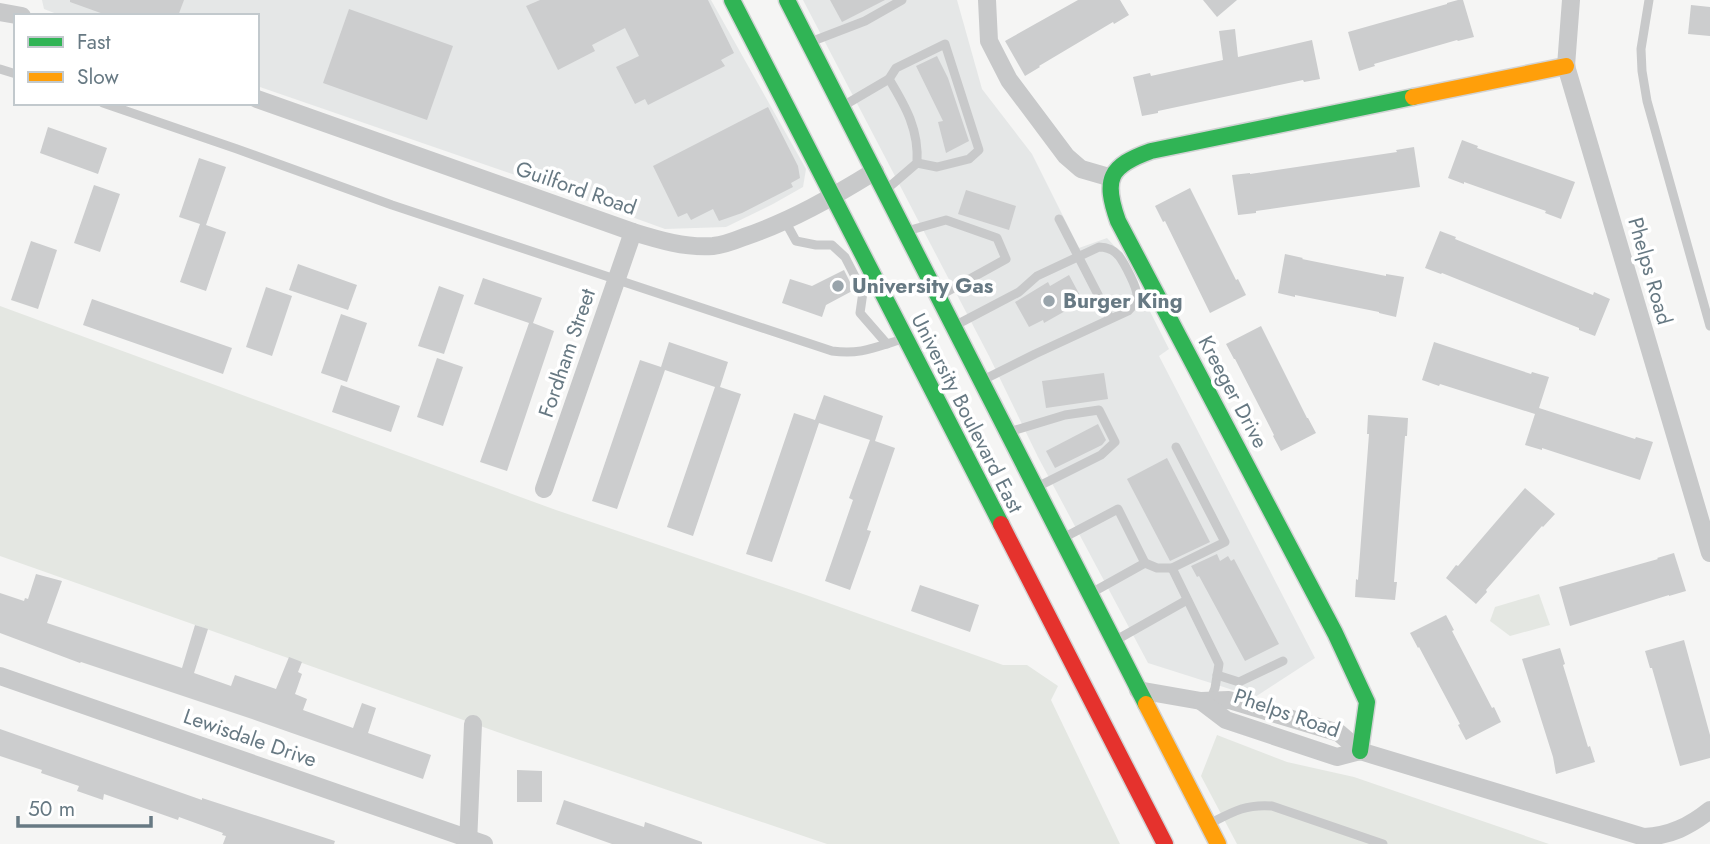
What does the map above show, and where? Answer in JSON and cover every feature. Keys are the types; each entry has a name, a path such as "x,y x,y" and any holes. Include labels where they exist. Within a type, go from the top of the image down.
{"main road":[{"name":"University Boulevard East","path":"732,0 1165,844"},
{"name":"University Boulevard East","path":"793,2 808,43 1218,844"},
{"path":"1112,178 1124,161 1151,151 1566,66"},
{"name":"Kreeger Drive","path":"1112,178 1109,191 1118,220 1302,568 1367,702 1360,751"}],"street":[{"path":"987,0 989,41 1009,80 1066,156 1082,169 1112,178"},
{"name":"Phelps Road","path":"1571,0 1566,66 1710,553"},
{"name":"Guilford Road","path":"259,100 667,243 716,246 760,232 832,198 875,172"},
{"name":"Fordham Street","path":"544,489 633,232"},
{"name":"Lewisdale Drive","path":"0,676 474,842"},
{"name":"Phelps Road","path":"1138,690 1206,701 1229,700 1339,733 1360,751 1644,837 1675,832 1710,810"},
{"path":"473,724 474,842"}],"lane":[{"path":"808,43 864,21 902,0"},
{"path":"1648,0 1641,49 1647,101 1710,326"},
{"path":"842,107 889,79 896,68 945,44 979,150 970,159 937,167 917,163"},
{"path":"884,191 917,163 918,147 903,102 889,79"},
{"path":"109,105 392,205 832,351 862,352 905,339"},
{"path":"1059,219 1110,318"},
{"path":"905,231 946,220 997,238 1006,258 938,296"},
{"path":"785,221 796,242 832,245 845,257 863,292 860,313 887,344"},
{"path":"953,327 1019,292 1037,276 1099,247 1107,247 1118,254 1134,284 1137,295 1128,311 980,382"},
{"path":"1006,433 1065,415 1099,410 1115,442 1101,455 1035,488"},
{"path":"1060,539 1118,509 1145,563 1157,568 1172,569 1225,541 1177,447"},
{"path":"1088,594 1145,563"},
{"path":"1172,569 1219,664 1206,701"},
{"path":"1113,642 1187,600"},
{"path":"1217,675 1239,682 1283,660"},
{"path":"1208,825 1238,809 1256,805 1272,806 1383,844"}],"shaded area":[{"path":"42,0 711,0 806,169 803,187 726,227 665,229 259,87 259,14 57,14 44,9"},
{"path":"803,0 957,0 982,89 1032,154 1079,248 1107,238 1120,252 1169,349 1159,356 1315,658 1255,697 1148,663 1038,457 989,356"},
{"path":"0,306 556,510 1003,665 1027,665 1058,686 1051,700 1120,844 827,844 520,740 0,556"},
{"path":"1539,594 1550,625 1510,636 1490,621 1495,607"},
{"path":"1217,735 1287,762 1354,777 1549,844 1237,844 1201,776"}],"building":[{"path":"184,0 179,14 103,14 70,2"},
{"path":"540,0 708,0 734,53 721,60 725,66 648,105 645,99 635,104 616,67 639,56 625,28 592,45 595,51 558,70 526,6"},
{"path":"830,0 885,0 842,22"},
{"path":"1078,0 1120,0 1129,15 1025,76 1005,41"},
{"path":"1203,0 1237,0 1217,17"},
{"path":"1463,0 1474,37 1374,64 1375,66 1359,71 1348,32"},
{"path":"1691,5 1710,7 1710,36 1688,34"},
{"path":"349,9 453,46 427,120 323,83"},
{"path":"1235,29 1238,57 1312,40 1320,79 1303,80 1142,116 1133,77 1150,73 1151,76 1223,60 1219,31"},
{"path":"937,56 948,78 969,141 946,153 938,122 943,121 916,66"},
{"path":"768,107 798,166 800,178 791,183 793,187 742,213 719,221 713,209 691,220 687,213 678,217 653,166"},
{"path":"48,127 107,148 98,174 40,153"},
{"path":"1462,140 1478,146 1477,148 1575,182 1561,219 1545,213 1546,211 1448,178"},
{"path":"1414,147 1420,187 1238,215 1232,175 1397,152 1396,150"},
{"path":"199,158 226,167 206,225 226,232 206,291 180,282 200,224 179,217"},
{"path":"94,185 120,194 100,252 74,243"},
{"path":"1190,188 1246,295 1210,313 1155,206"},
{"path":"966,190 1016,206 1009,230 958,214"},
{"path":"1440,231 1593,295 1594,292 1610,299 1595,336 1425,268"},
{"path":"31,241 57,250 38,309 11,300"},
{"path":"1285,254 1386,276 1404,277 1396,317 1278,293"},
{"path":"298,264 357,285 348,310 289,290"},
{"path":"844,270 854,290 826,305 822,317 782,303 790,279 812,286"},
{"name":"Burger King","path":"1069,275 1083,301 1044,323 1043,320 1029,327 1015,302 1048,282 1050,286"},
{"path":"483,278 542,298 533,323 554,331 507,471 480,462 529,323 474,304"},
{"path":"439,286 464,295 444,354 418,346"},
{"path":"266,287 292,296 272,356 246,347"},
{"path":"92,299 232,348 223,374 83,325"},
{"path":"341,314 367,323 347,382 321,373"},
{"path":"1261,326 1316,433 1281,451 1226,344"},
{"path":"669,342 728,362 720,387 741,394 693,536 667,527 715,387 665,370 617,509 592,501 640,360 661,367"},
{"path":"1434,342 1531,374 1532,372 1549,377 1539,408 1635,439 1636,437 1653,442 1640,480 1525,445 1535,414 1422,380"},
{"path":"437,358 463,367 443,426 417,417"},
{"path":"1104,373 1108,399 1046,408 1042,381"},
{"path":"341,385 400,406 391,432 332,412"},
{"path":"824,395 883,416 875,441 895,448 867,530 871,531 850,590 825,581 853,500 849,498 870,440 819,423 772,562 746,554 794,413 815,420"},
{"path":"1368,415 1408,418 1394,582 1397,582 1395,600 1355,597 1369,434"},
{"path":"1098,424 1106,440 1102,445 1055,468 1046,451"},
{"path":"1167,458 1210,542 1170,561 1127,479"},
{"path":"1525,488 1555,514 1476,604 1446,578"},
{"path":"1674,553 1686,591 1570,626 1559,587"},
{"path":"1217,554 1220,561 1228,556 1231,561 1234,559 1279,644 1245,661 1191,566"},
{"path":"36,574 62,581 47,623 182,668 195,625 208,629 194,673 231,686 235,675 276,689 289,657 302,662 298,672 302,674 295,694 307,699 303,710 353,728 362,703 376,708 368,733 431,755 423,779 80,663 0,633 0,593 24,601 25,598 28,599"},
{"path":"920,585 979,605 970,632 911,611"},
{"path":"1446,615 1501,722 1466,740 1458,725 1460,724 1410,633"},
{"path":"1684,640 1710,735 1710,758 1680,766 1645,651"},
{"path":"1560,648 1588,747 1590,746 1595,762 1556,774 1522,659"},
{"path":"0,729 202,800 335,841 334,844 223,844 226,836 222,835 223,833 104,794 103,800 77,791 79,786 41,773 42,770 0,756"},
{"path":"517,770 542,771 542,802 517,802"},
{"path":"564,800 644,827 645,822 702,844 612,844 556,824"}],"traffic: fast":[{"path":"732,0 1001,524"},
{"path":"787,0 1146,704"},
{"path":"1360,751 1367,702 1335,633 1118,221 1113,207 1111,184 1113,176 1126,162 1151,151 1413,97"}],"traffic: slow":[{"path":"1413,97 1566,66"},
{"path":"1146,704 1218,844"}],"traffic: jam":[{"path":"1001,524 1165,844"}],"place":[{"name":"University Gas","path":"838,286"},
{"name":"Burger King","path":"1049,301"}]}
